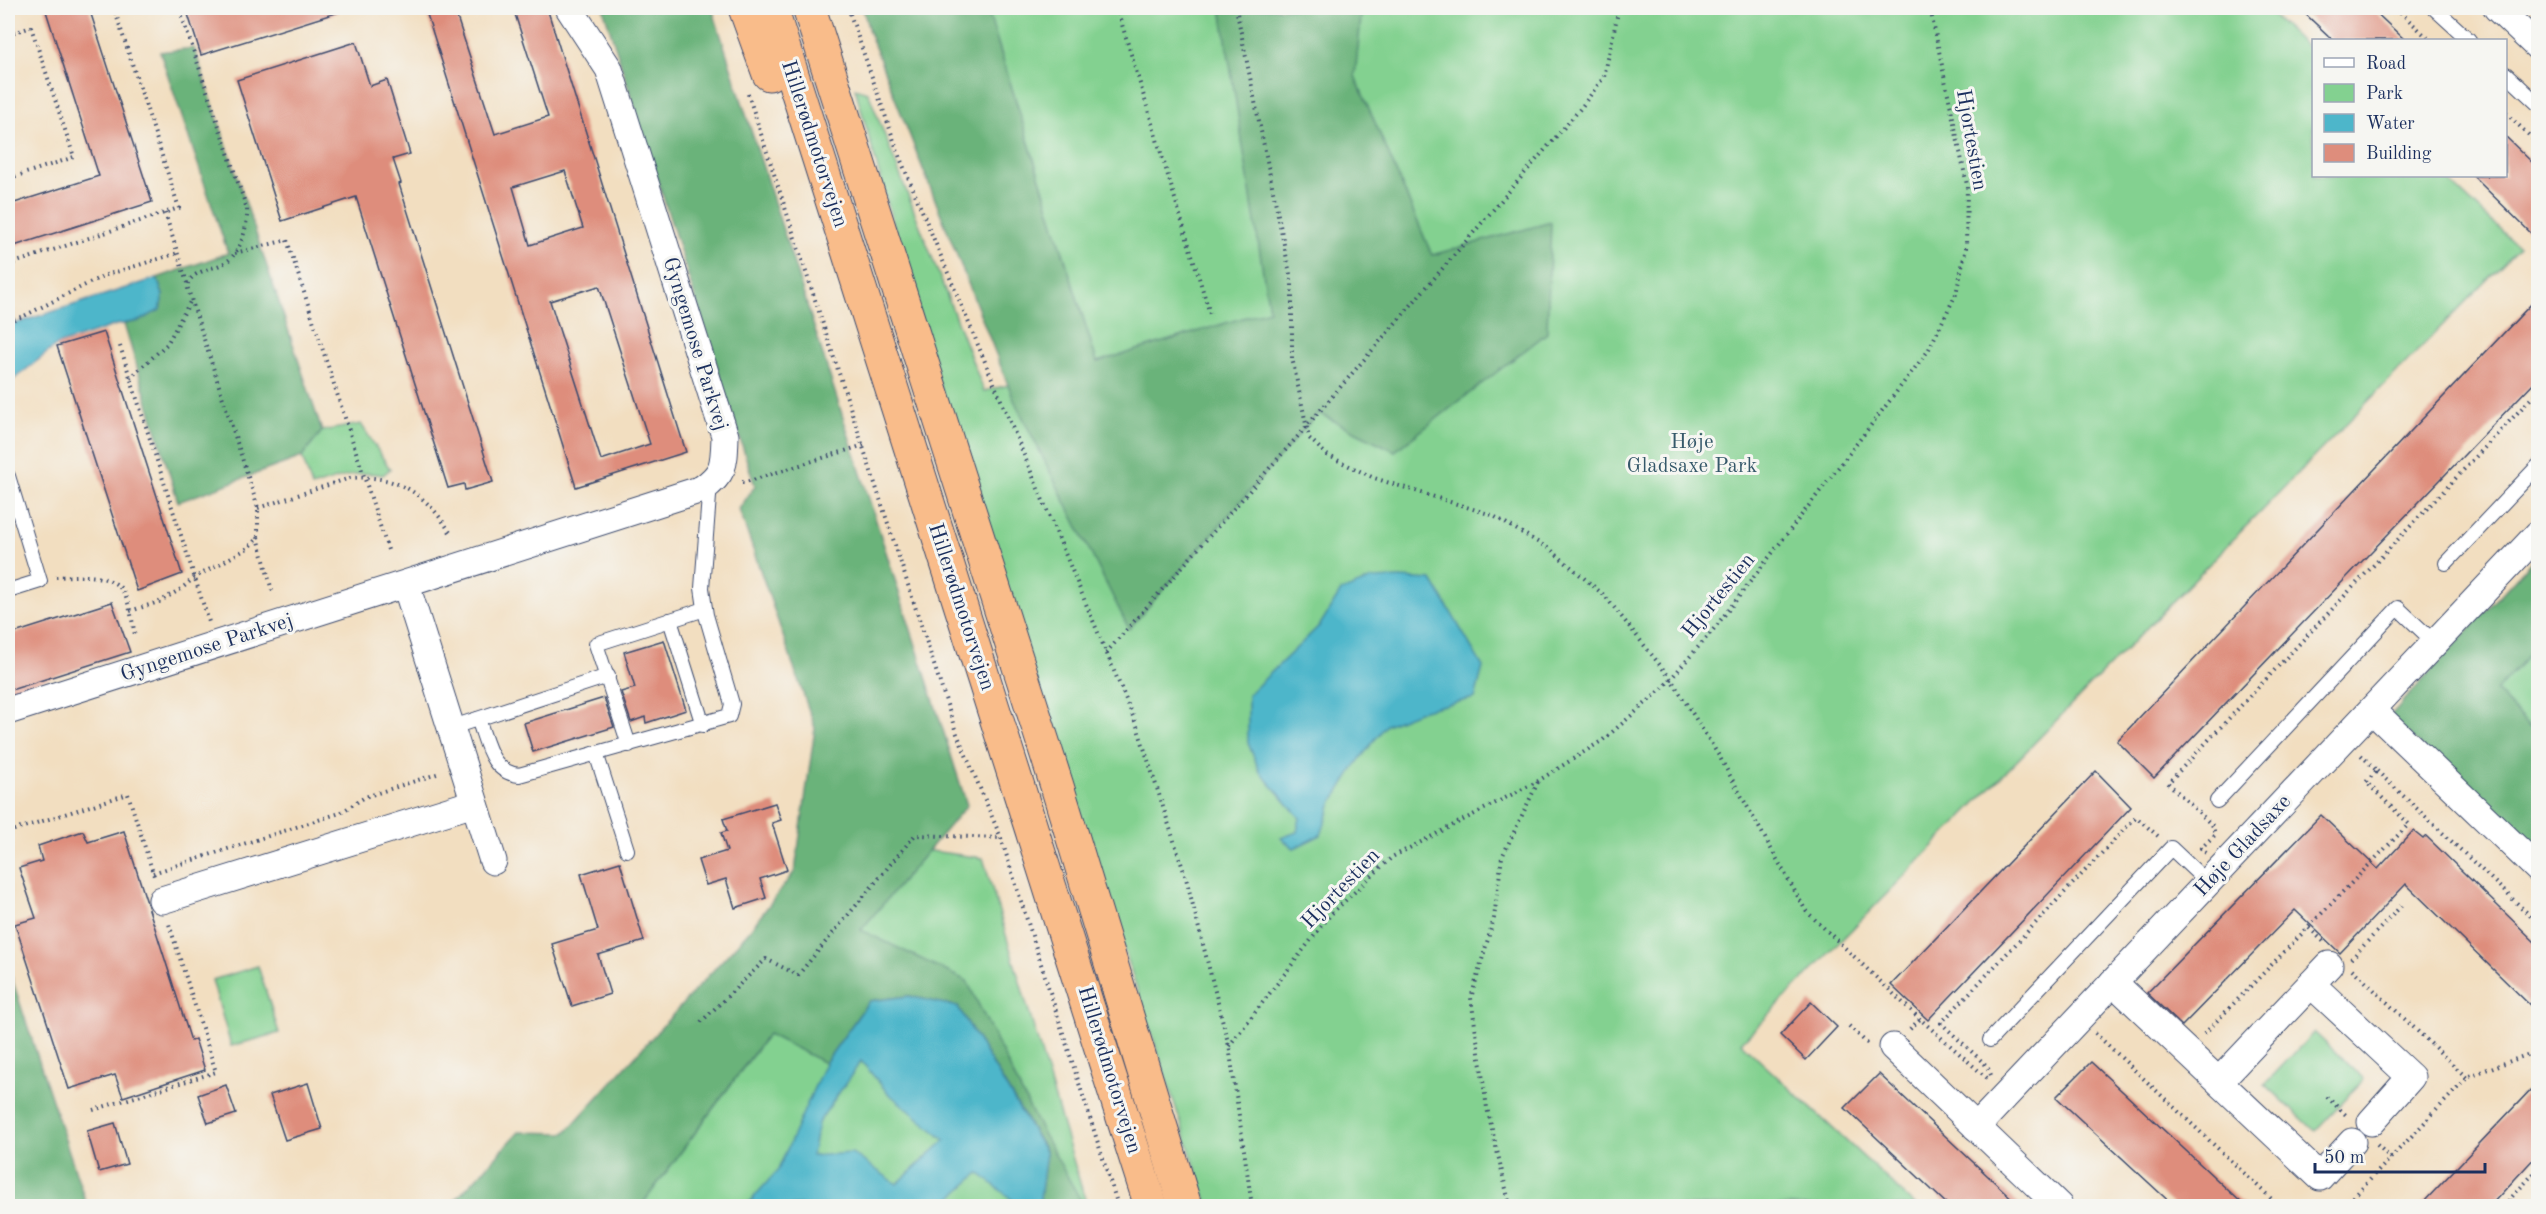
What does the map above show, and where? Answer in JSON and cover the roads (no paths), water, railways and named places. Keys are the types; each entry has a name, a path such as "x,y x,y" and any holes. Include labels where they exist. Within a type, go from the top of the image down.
{"highway":[{"path":"745,8 921,480"},
{"name":"Hillerødmotorvejen","path":"771,8 1151,1206"},
{"name":"Hillerødmotorvejen","path":"809,8 1053,775 1185,1206"},
{"path":"826,8 868,195"}],"street":[{"name":"Gyngemose Parkvej","path":"8,711 702,489 714,481 724,459 725,436 609,69 569,8"},
{"path":"2497,8 2538,47"},
{"name":"Høje Gladsaxe","path":"1976,1127 2538,534"},
{"path":"406,585 493,861"},
{"path":"2372,710 2538,869"},
{"path":"162,900 474,803"},
{"path":"2219,1082 2329,971 2411,1077 2371,1122"},
{"path":"2113,982 2320,1177 2352,1142"},
{"path":"1893,1047 2059,1206"}],"lane":[{"path":"2434,8 2468,39"},
{"path":"2507,76 2538,104"},
{"path":"2446,563 2538,466"},
{"path":"8,476 40,580 8,591"},
{"path":"478,718 496,766 506,772 519,775 726,718 733,708 705,609 702,581 714,481"},
{"path":"2217,801 2398,608 2435,643"},
{"path":"629,745 597,644 705,609"},
{"path":"670,620 704,725"},
{"path":"450,728 608,676"},
{"path":"596,753 627,850"},
{"path":"1990,1040 2171,848 2208,883"}],"water":[{"path":"157,278 163,295 160,310 139,321 116,325 57,345 8,384 8,326"},
{"path":"1372,579 1432,580 1483,667 1475,698 1423,710 1386,725 1357,763 1332,803 1321,835 1294,848 1281,838 1297,832 1300,818 1260,772 1248,743 1248,695 1320,625 1341,591"},
{"path":"909,996 958,1007 1046,1153 1039,1206 1020,1206 979,1173 942,1206 746,1206 778,1170 825,1063 869,1001","holes":["861,1061 888,1093 945,1140 897,1184 852,1153 812,1156 818,1123"]}],"park label":[{"name":"Høje Gladsaxe Park","path":"1692,454"}]}
